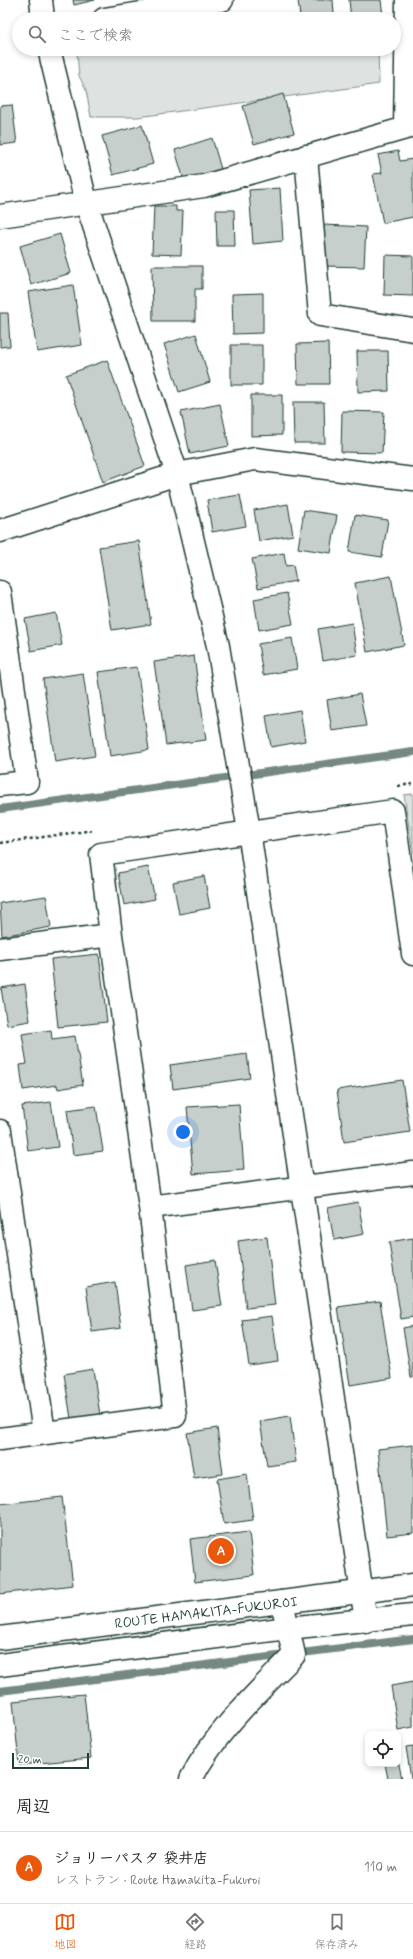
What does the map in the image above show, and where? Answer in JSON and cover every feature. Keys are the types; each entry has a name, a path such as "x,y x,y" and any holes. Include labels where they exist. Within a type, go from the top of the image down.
{"street":[{"path":"41,0 42,12"},
{"path":"147,12 222,0"},
{"path":"0,216 86,202 204,186 409,127 407,0"},
{"path":"51,56 86,202 177,474 218,646 249,831 366,1621"},
{"path":"306,156 320,315 413,330"},
{"path":"0,531 177,474 255,459 413,479"},
{"path":"0,592 27,782 0,784"},
{"path":"0,1439 175,1416 150,1207 111,935 101,854 393,810 413,954"},
{"path":"0,949 111,935"},
{"path":"0,1131 44,1433"},
{"path":"150,1207 413,1173"},
{"name":"ROUTE HAMAKITA-FUKUROI","path":"0,1638 413,1585"},
{"path":"191,1779 199,1764 235,1715 294,1655 282,1602"},
{"name":"ROUTE HAMAKITA-FUKUROI","path":"0,1665 288,1628 413,1615"}],"shaded area":[{"path":"77,56 378,56 379,84 138,117 91,117 86,90 79,76"},
{"path":"413,794 413,854 404,795"}],"building":[{"path":"73,0 95,0 74,5"},
{"path":"298,0 333,0 334,12 299,12"},
{"path":"349,0 381,0 382,12 350,12"},
{"path":"283,94 294,133 254,144 243,106"},
{"path":"12,105 17,143 0,145 0,106"},
{"path":"142,125 153,164 113,175 102,136"},
{"path":"212,138 221,169 184,180 175,150"},
{"path":"398,151 400,161 413,159 413,217 383,223 373,174 382,173 378,155"},
{"path":"280,188 283,241 253,244 249,190"},
{"path":"154,206 176,206 176,211 183,211 181,255 152,254"},
{"path":"216,210 234,210 235,246 217,246"},
{"path":"324,225 366,227 364,267 325,266"},
{"path":"60,234 71,273 31,285 20,246"},
{"path":"385,255 413,256 413,296 384,295"},
{"path":"152,266 202,266 202,289 195,289 195,321 153,321"},
{"path":"73,285 82,345 37,352 28,292"},
{"path":"263,293 263,333 233,334 232,294"},
{"path":"0,313 8,313 10,346 0,347"},
{"path":"196,334 210,382 179,392 164,344"},
{"path":"328,343 329,384 298,384 297,344"},
{"path":"231,345 262,345 262,385 231,385"},
{"path":"357,351 388,351 389,391 358,392"},
{"path":"107,360 145,466 103,482 66,375"},
{"path":"251,395 282,395 282,435 251,436"},
{"path":"293,402 324,402 325,443 294,443"},
{"path":"220,404 229,446 190,454 181,412"},
{"path":"342,411 384,412 382,453 341,452"},
{"path":"240,495 246,526 212,532 207,500"},
{"path":"288,504 293,535 259,541 254,510"},
{"path":"304,510 337,515 331,553 298,548"},
{"path":"355,515 388,520 382,557 349,552"},
{"path":"139,541 151,624 112,630 99,547"},
{"path":"284,553 286,566 293,565 296,581 258,588 252,559"},
{"path":"391,576 404,645 367,652 355,583"},
{"path":"287,593 293,624 259,630 254,599"},
{"path":"56,613 62,645 31,651 25,619"},
{"path":"352,623 357,655 323,661 318,629"},
{"path":"292,638 297,669 263,675 258,644"},
{"path":"194,656 206,740 166,745 154,662"},
{"path":"137,667 149,750 110,756 98,672"},
{"path":"83,673 95,756 55,762 43,679"},
{"path":"360,694 366,726 332,731 327,700"},
{"path":"300,710 305,741 271,747 266,716"},
{"path":"148,867 155,899 124,905 118,873"},
{"path":"204,876 210,908 179,914 173,882"},
{"path":"46,896 51,927 2,936 0,903"},
{"path":"99,954 107,1022 58,1027 51,959"},
{"path":"25,984 30,1021 7,1025 1,988"},
{"path":"51,1030 52,1039 75,1036 83,1085 58,1089 57,1085 23,1090 20,1065 27,1064 22,1034"},
{"path":"247,1054 250,1078 173,1089 170,1065"},
{"path":"402,1080 410,1132 344,1142 337,1090"},
{"path":"51,1102 58,1147 28,1151 22,1106"},
{"path":"239,1104 244,1170 193,1174 187,1107"},
{"path":"96,1106 103,1151 73,1155 67,1110"},
{"path":"358,1202 364,1234 334,1240 328,1208"},
{"path":"267,1237 275,1305 246,1308 238,1241"},
{"path":"413,1238 413,1317 401,1319 389,1242"},
{"path":"215,1260 222,1306 192,1310 186,1265"},
{"path":"115,1282 121,1328 92,1332 86,1287"},
{"path":"380,1301 392,1378 350,1385 338,1307"},
{"path":"272,1316 278,1361 249,1365 242,1320"},
{"path":"413,1326 413,1377 411,1377 403,1328"},
{"path":"93,1369 100,1415 71,1419 64,1374"},
{"path":"290,1416 296,1462 267,1466 260,1421"},
{"path":"217,1428 223,1474 194,1478 187,1433"},
{"path":"413,1445 413,1533 387,1536 378,1449"},
{"path":"247,1474 253,1520 224,1524 217,1479"},
{"path":"62,1497 73,1585 0,1594 0,1504"},
{"path":"249,1532 254,1575 195,1582 190,1539"},
{"path":"413,1682 413,1727 398,1730 391,1686"},
{"path":"84,1694 91,1758 19,1765 13,1701"},
{"path":"413,1746 413,1779 411,1779 406,1747"},
{"path":"386,1767 399,1767 402,1779 388,1779"}],"waterway":[{"path":"0,809 413,752"},
{"path":"0,1691 413,1639"}],"place":[{"name":"ジョリーパスタ 袋井店","path":"221,1551"}]}
